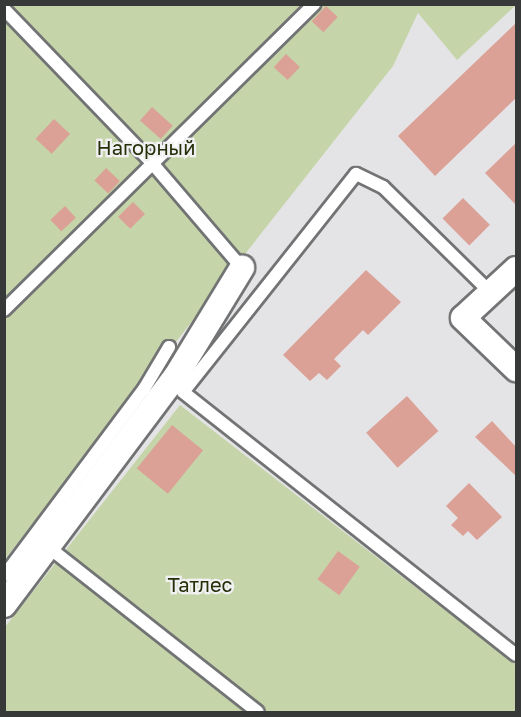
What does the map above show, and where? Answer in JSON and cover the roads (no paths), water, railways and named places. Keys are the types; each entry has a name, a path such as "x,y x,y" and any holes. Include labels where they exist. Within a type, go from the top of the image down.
{"street":[{"path":"4,605 176,376 242,268"},
{"path":"516,269 492,294 463,318 516,369"}],"lane":[{"path":"4,310 314,4"},
{"path":"8,10 152,163 242,268"},
{"path":"492,294 383,187 356,174 183,392 516,655"},
{"path":"4,576 144,389 169,346"},
{"path":"47,546 258,712"}],"park label":[{"name":"Нагорный","path":"146,147"},
{"name":"Татлес","path":"200,584"}]}
